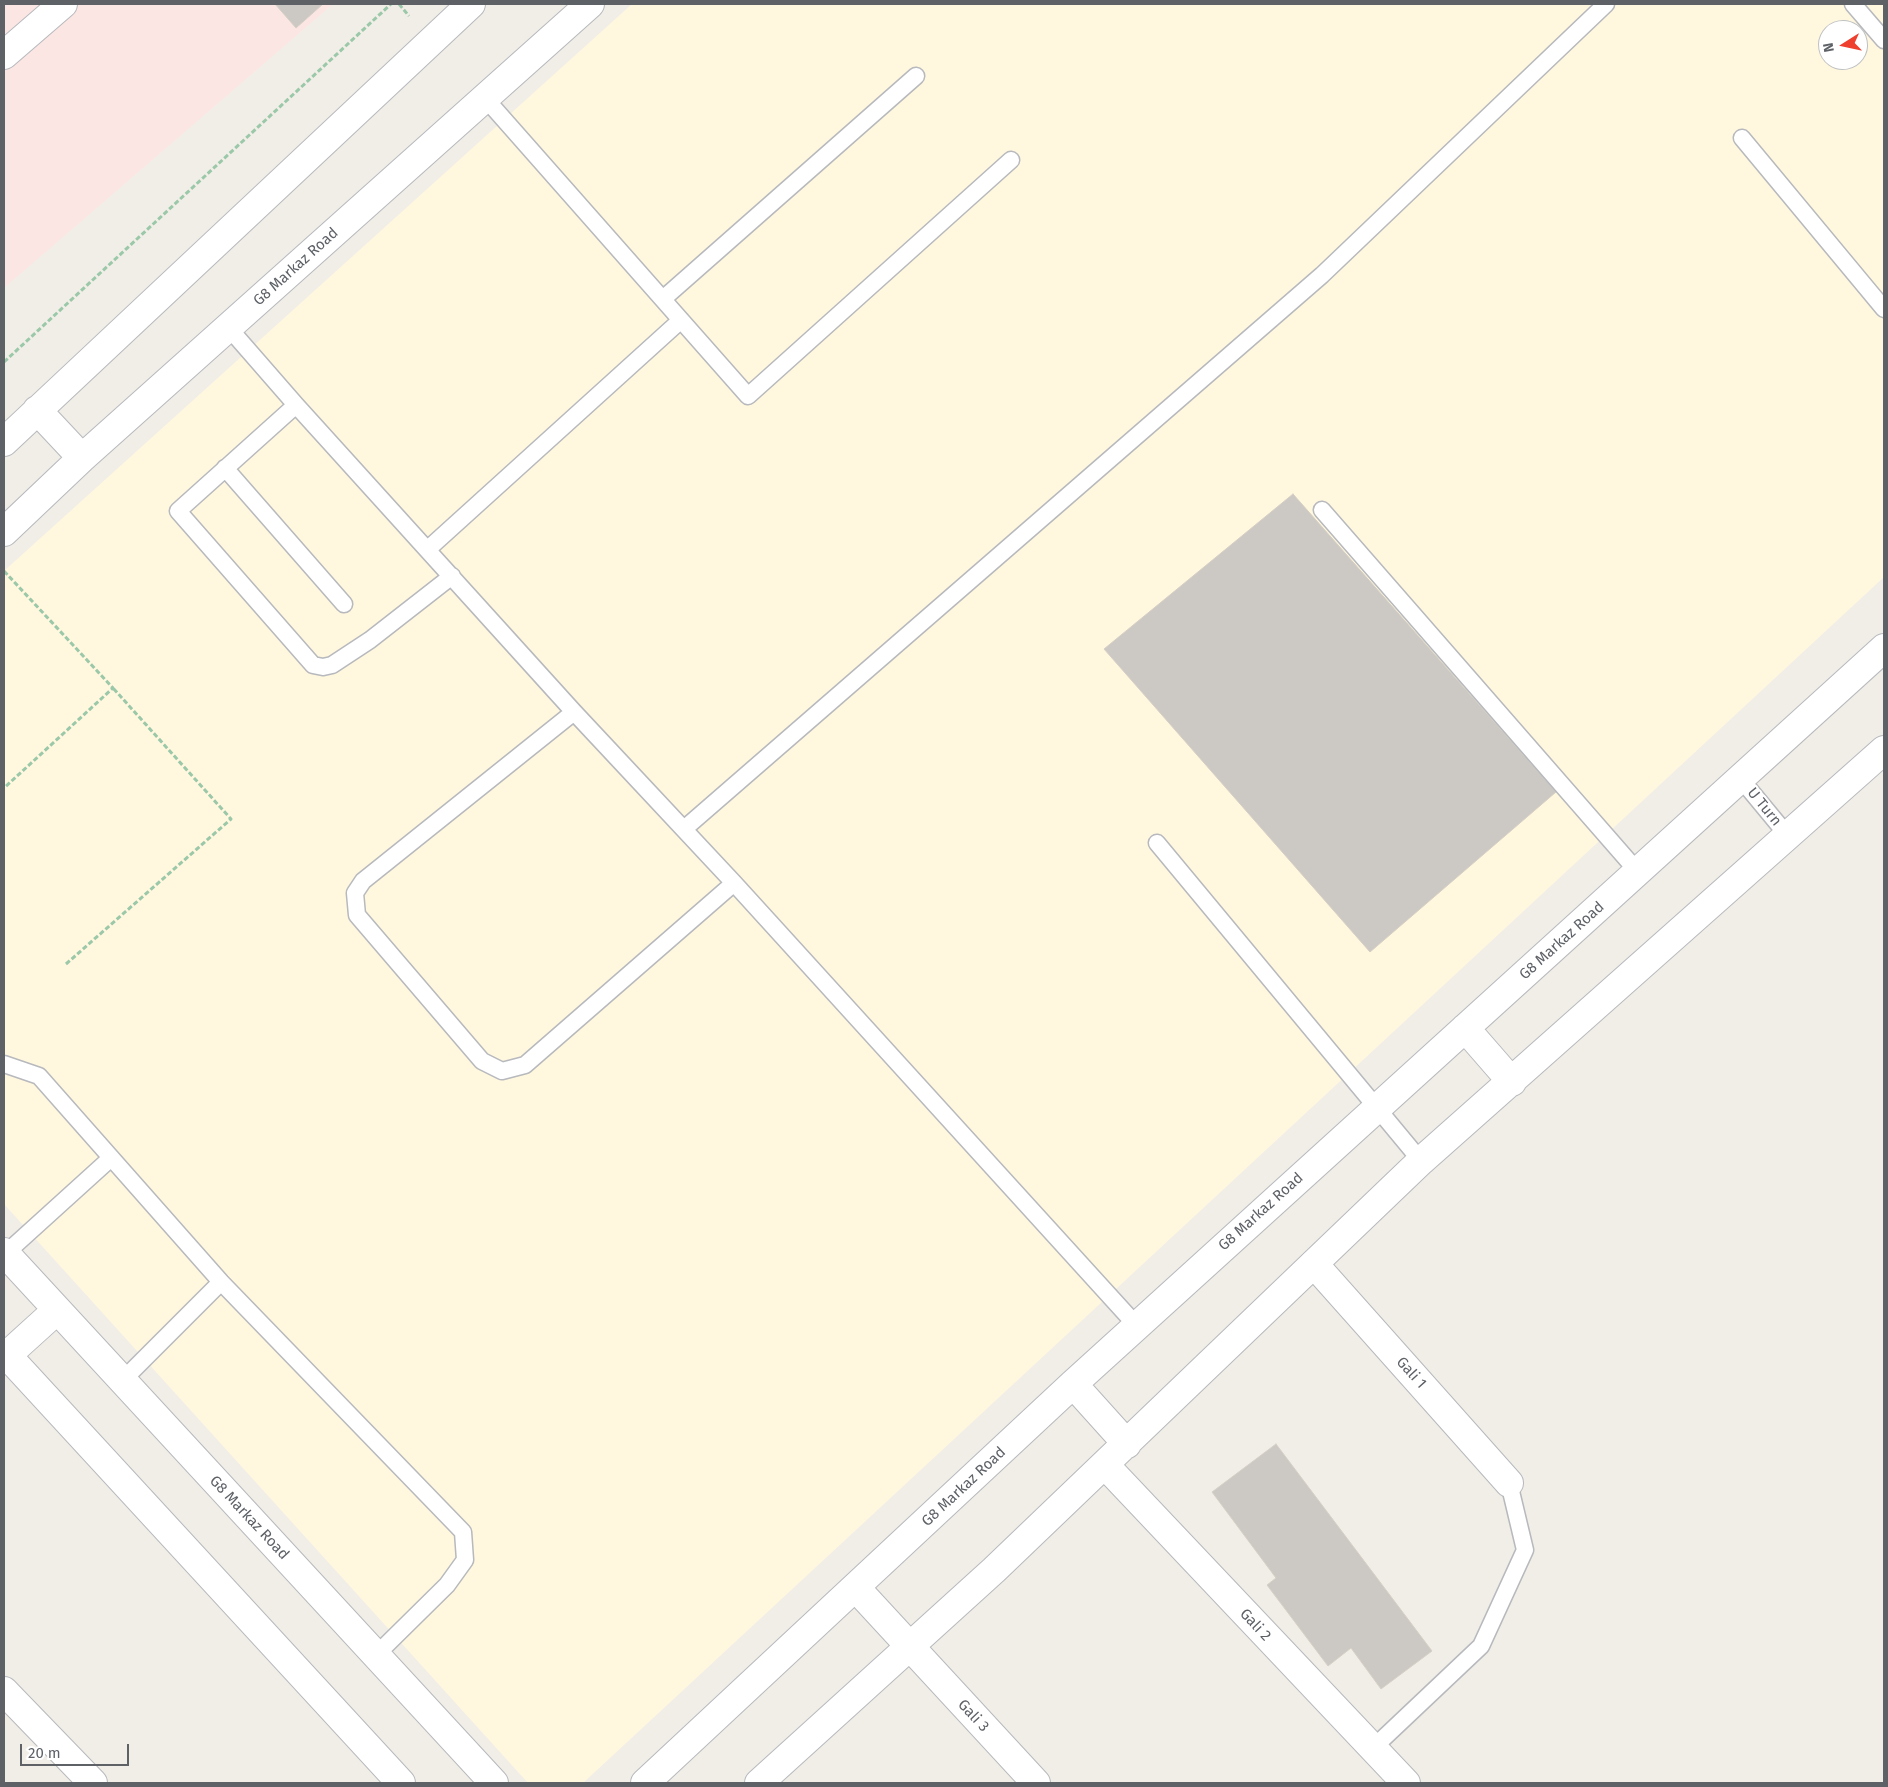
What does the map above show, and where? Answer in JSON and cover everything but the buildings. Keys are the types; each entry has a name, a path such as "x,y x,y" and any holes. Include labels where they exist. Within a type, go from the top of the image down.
{"street":[{"path":"4,55 64,4"},
{"path":"4,442 471,4"},
{"name":"G8 Markaz Road","path":"4,532 82,458 590,4"},
{"path":"37,410 82,458"},
{"name":"G8 Markaz Road","path":"645,1783 1136,1326 1884,648"},
{"path":"759,1783 909,1648 1105,1465 1421,1161 1884,750"},
{"path":"1465,1028 1512,1082"},
{"name":"G8 Markaz Road","path":"4,1253 494,1783"},
{"name":"Gali 1","path":"1314,1264 1509,1483"},
{"path":"57,1310 5,1355 402,1783"},
{"path":"1073,1384 1127,1444"},
{"name":"Gali 2","path":"1105,1465 1406,1783"},
{"name":"Gali 3","path":"856,1588 909,1648 1036,1783"},
{"path":"4,1691 93,1783"}],"lane":[{"path":"684,829 1322,274 1606,4"},
{"path":"1853,4 1884,40"},
{"path":"664,298 916,76"},
{"path":"485,98 664,298 748,396 1011,160"},
{"path":"1742,138 1884,309"},
{"path":"428,548 681,320"},
{"path":"228,327 296,405 428,548 574,712 734,883 1136,1326"},
{"path":"296,405 178,511 313,664 323,667 332,665 370,640 452,576"},
{"path":"225,468 344,604"},
{"path":"1322,510 1638,872"},
{"path":"574,712 363,881 355,893 357,915 482,1061 502,1071 525,1065 734,883"},
{"name":"U Turn","path":"1740,778 1788,836"},
{"path":"1157,843 1421,1161"},
{"path":"4,1064 39,1076 221,1282 463,1532 465,1560 447,1585 376,1655"},
{"path":"4,1253 111,1158"},
{"path":"122,1381 221,1282"},
{"path":"1372,1749 1481,1646 1525,1550 1509,1483"}],"path":[{"path":"4,362 391,4"},
{"path":"4,571 231,819 66,964"},
{"path":"4,788 112,688"}],"shaded area":[{"path":"4,4 333,4 4,288"},
{"path":"632,4 1884,4 1884,577 583,1783 528,1783 4,1204 4,571"}]}
